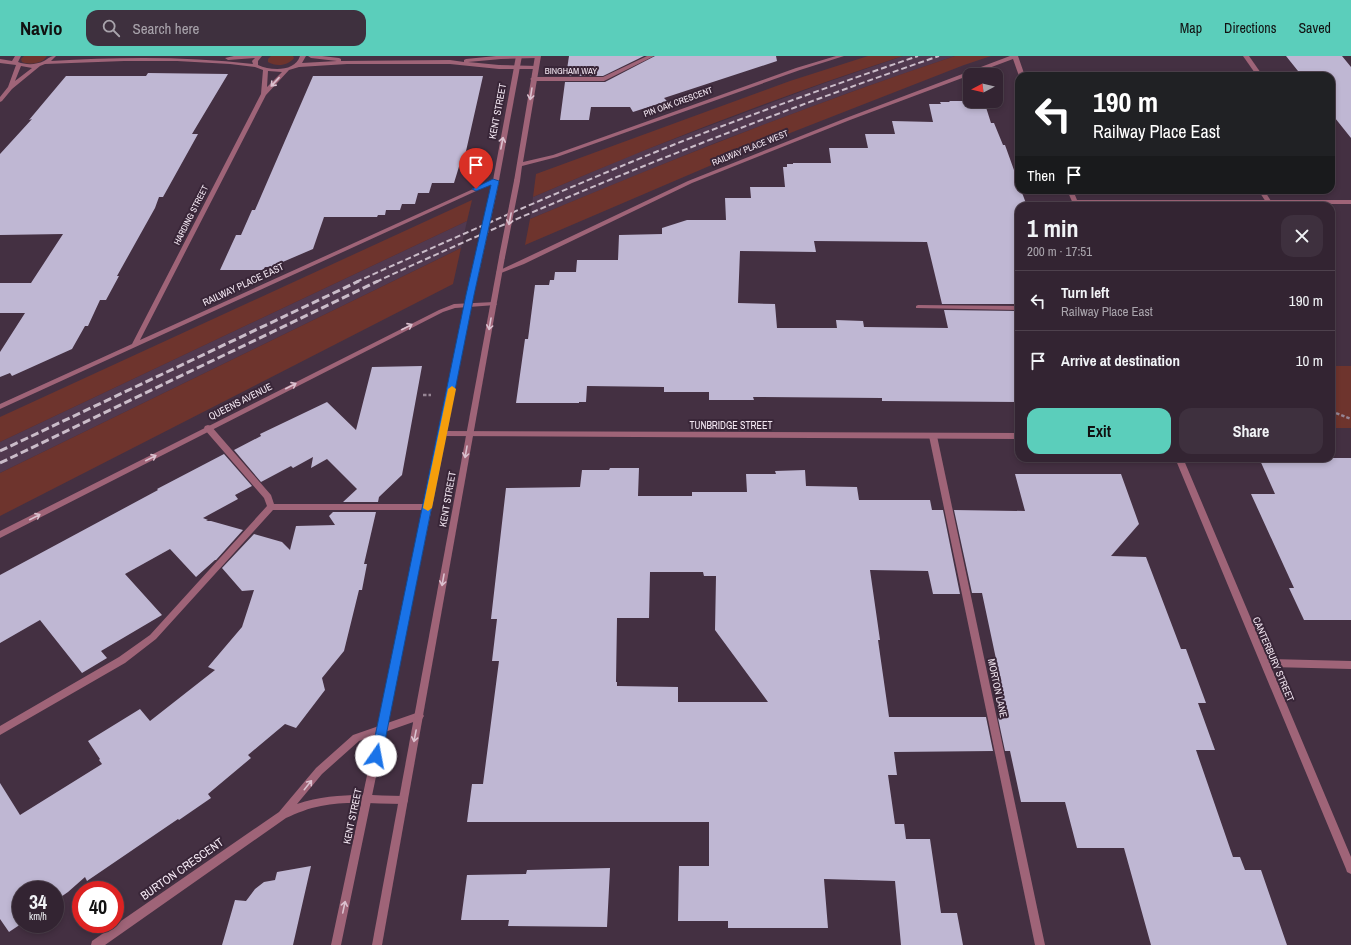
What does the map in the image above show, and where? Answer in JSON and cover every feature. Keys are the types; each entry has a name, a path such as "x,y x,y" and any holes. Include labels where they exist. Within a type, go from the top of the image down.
{"street":[{"path":"10,88 18,64 15,61 18,56"},
{"path":"45,63 53,56"},
{"path":"67,56 102,59 207,60 258,56"},
{"path":"256,66 255,61 258,56"},
{"path":"298,65 303,60 303,56"},
{"path":"311,56 347,62"},
{"name":"KENT STREET","path":"336,945 428,507 468,305 494,191 519,56"},
{"path":"207,60 256,66 266,70 287,69 298,65 347,62 450,62 501,57 537,56"},
{"name":"KENT STREET","path":"377,945 469,434 520,165 537,56"},
{"name":"BINGHAM WAY","path":"533,79 604,78 651,56"},
{"name":"PIN OAK CRESCENT","path":"520,165 554,156 798,69 842,56"},
{"path":"1014,56 1020,72"},
{"name":"RAILWAY PLACE WEST","path":"499,272 522,263 690,182 848,119 1014,56"},
{"path":"1246,56 1257,72"},
{"path":"0,62 28,66 45,63 102,59"},
{"path":"450,62 499,67 536,67"},
{"path":"0,100 10,88 38,65"},
{"name":"HARDING STREET","path":"135,344 264,94 287,69"},
{"name":"HARDING STREET","path":"264,94 266,70"},
{"name":"RAILWAY PLACE EAST","path":"0,407 135,344 495,181"},
{"path":"1264,194 1268,201"},
{"path":"1204,202 1351,202"},
{"name":"QUEENS AVENUE","path":"0,534 441,311 454,306 494,304"},
{"path":"918,307 1015,308"},
{"path":"208,428 268,497 271,506"},
{"name":"TUNBRIDGE STREET","path":"443,434 1015,436"},
{"name":"MORTON LANE","path":"934,436 1040,945"},
{"name":"CANTERBURY STREET","path":"1181,462 1351,868"},
{"path":"0,732 122,660 153,637 271,506 428,507"},
{"path":"1264,663 1351,665"},
{"name":"BURTON CRESCENT","path":"282,815 319,771 356,738 419,716"},
{"name":"BURTON CRESCENT","path":"96,945 282,815 312,804 342,799 403,800"}],"path":[{"path":"1335,413 1351,419"}],"shaded area":[{"path":"24,56 47,56 42,61 32,64 22,62 21,59"},
{"path":"271,56 293,56 294,58 289,63 275,65 268,62 268,59"},
{"path":"868,56 903,56 716,122 533,197 536,174 790,81"},
{"path":"903,56 955,56 851,92 715,143 530,219 533,197 634,154 819,85"},
{"path":"955,56 991,56 964,65 749,149 525,245 530,219 741,133 848,93"},
{"path":"472,200 467,221 0,442 0,417"},
{"path":"467,221 461,248 0,473 0,442"},
{"path":"461,248 453,284 0,516 0,473"},
{"path":"1335,366 1351,366 1351,428 1335,428"}],"building":[{"path":"569,56 644,56 603,76 566,76"},
{"path":"655,56 776,56 777,61 664,98 667,101 633,112 630,107 591,107 589,120 560,120 565,82 605,82"},
{"path":"1286,56 1342,56 1351,67 1351,138 1335,118 1335,72 1299,72"},
{"path":"148,73 228,74 192,134 198,134 163,197 159,197 155,208 117,276 119,276 106,300 100,300 88,326 85,326 72,349 12,376 10,373 0,377 0,352 25,313 0,313 0,283 31,283 63,234 0,235 0,154 32,119 29,120 66,76 146,76"},
{"path":"313,76 483,76 464,160 461,160 454,183 432,183 429,193 418,193 415,204 402,204 400,210 386,210 385,215 378,215 377,217 324,217 313,249 271,267 265,267 263,270 220,270 236,235 241,235 252,210 255,210"},
{"path":"963,101 963,108 986,108 991,123 994,123 1003,145 1005,145 1015,173 1015,194 1022,194 1026,202 1015,202 1015,304 942,304 927,242 814,241 816,252 740,251 738,303 775,304 777,328 837,328 836,320 863,321 864,327 948,328 944,310 1015,311 1015,402 882,401 882,398 753,397 754,400 709,400 709,392 664,392 664,387 587,386 586,402 516,403 525,339 528,339 535,285 549,285 550,280 554,280 555,272 576,272 577,260 618,260 619,235 662,234 662,228 687,220 726,220 725,198 751,198 750,187 785,187 783,167 787,167 787,164 831,163 829,148 868,148 865,134 895,134 892,121 933,122 929,104 941,104 940,102"},
{"path":"422,366 402,475 379,497 378,502 343,502 357,489 327,459 311,468 313,457 293,468 291,466 261,482 234,450 261,436 260,434 327,402 356,430 372,367"},
{"path":"224,454 252,486 235,495 238,499 203,518 208,520 206,521 243,530 216,560 196,577 170,549 125,574 162,615 101,651 107,658 82,673 40,620 0,643 0,575"},
{"path":"1335,458 1351,458 1351,620 1304,620 1289,588 1294,588 1251,494 1275,494 1261,462 1335,462"},
{"path":"610,468 639,468 638,496 692,496 692,492 747,492 746,474 776,474 775,471 805,470 806,486 857,487 859,500 930,500 932,510 943,510 960,594 933,594 928,571 870,570 889,717 986,717 993,751 894,752 897,775 888,775 895,824 904,824 906,839 930,839 941,913 957,913 963,945 901,945 895,881 824,879 828,928 728,928 728,921 678,921 679,866 709,866 709,822 467,822 472,784 483,784 499,661 492,661 497,619 491,619 506,488 580,487 582,470 609,470","holes":["650,572 703,572 704,576 716,576 715,630 768,702 678,702 678,687 617,686 617,618 649,618"]},
{"path":"1015,474 1121,474 1139,524 1111,556 1146,557 1181,649 1186,649 1206,703 1198,703 1215,750 1196,750 1233,857 1240,857 1245,870 1261,870 1287,945 1151,945 1124,848 1077,848 1065,802 1021,802 1010,751 1005,751 998,718 1005,718 995,673 999,673 982,593 972,593 954,510 1025,511"},
{"path":"333,512 376,512 364,564 367,564 362,590 359,590 344,651 322,678 325,690 296,728 285,724 248,755 251,758 208,794 211,798 87,881 85,877 80,881 72,881 72,888 64,895 64,881 12,881 12,930 9,932 0,919 0,783 20,815 102,764 88,741 140,709 150,721 215,670 208,667 242,627 254,590 242,591 222,568 254,534 282,542 290,550 296,526 335,525 329,516"},
{"path":"311,866 293,945 222,945 235,900 246,901 255,889 264,882 275,880 277,872"},
{"path":"610,868 607,927 508,926 509,920 461,920 467,875 526,874 527,870"}],"railway":[{"path":"356,282 519,210 683,141 800,97 918,56"},
{"path":"376,282 514,220 654,162 796,107 939,56"},
{"path":"0,451 359,281"},
{"path":"0,463 378,281"}],"slow traffic":[{"path":"428,508 452,389"}],"route":[{"path":"376,756 443,434 470,295 495,181 476,189"}]}
